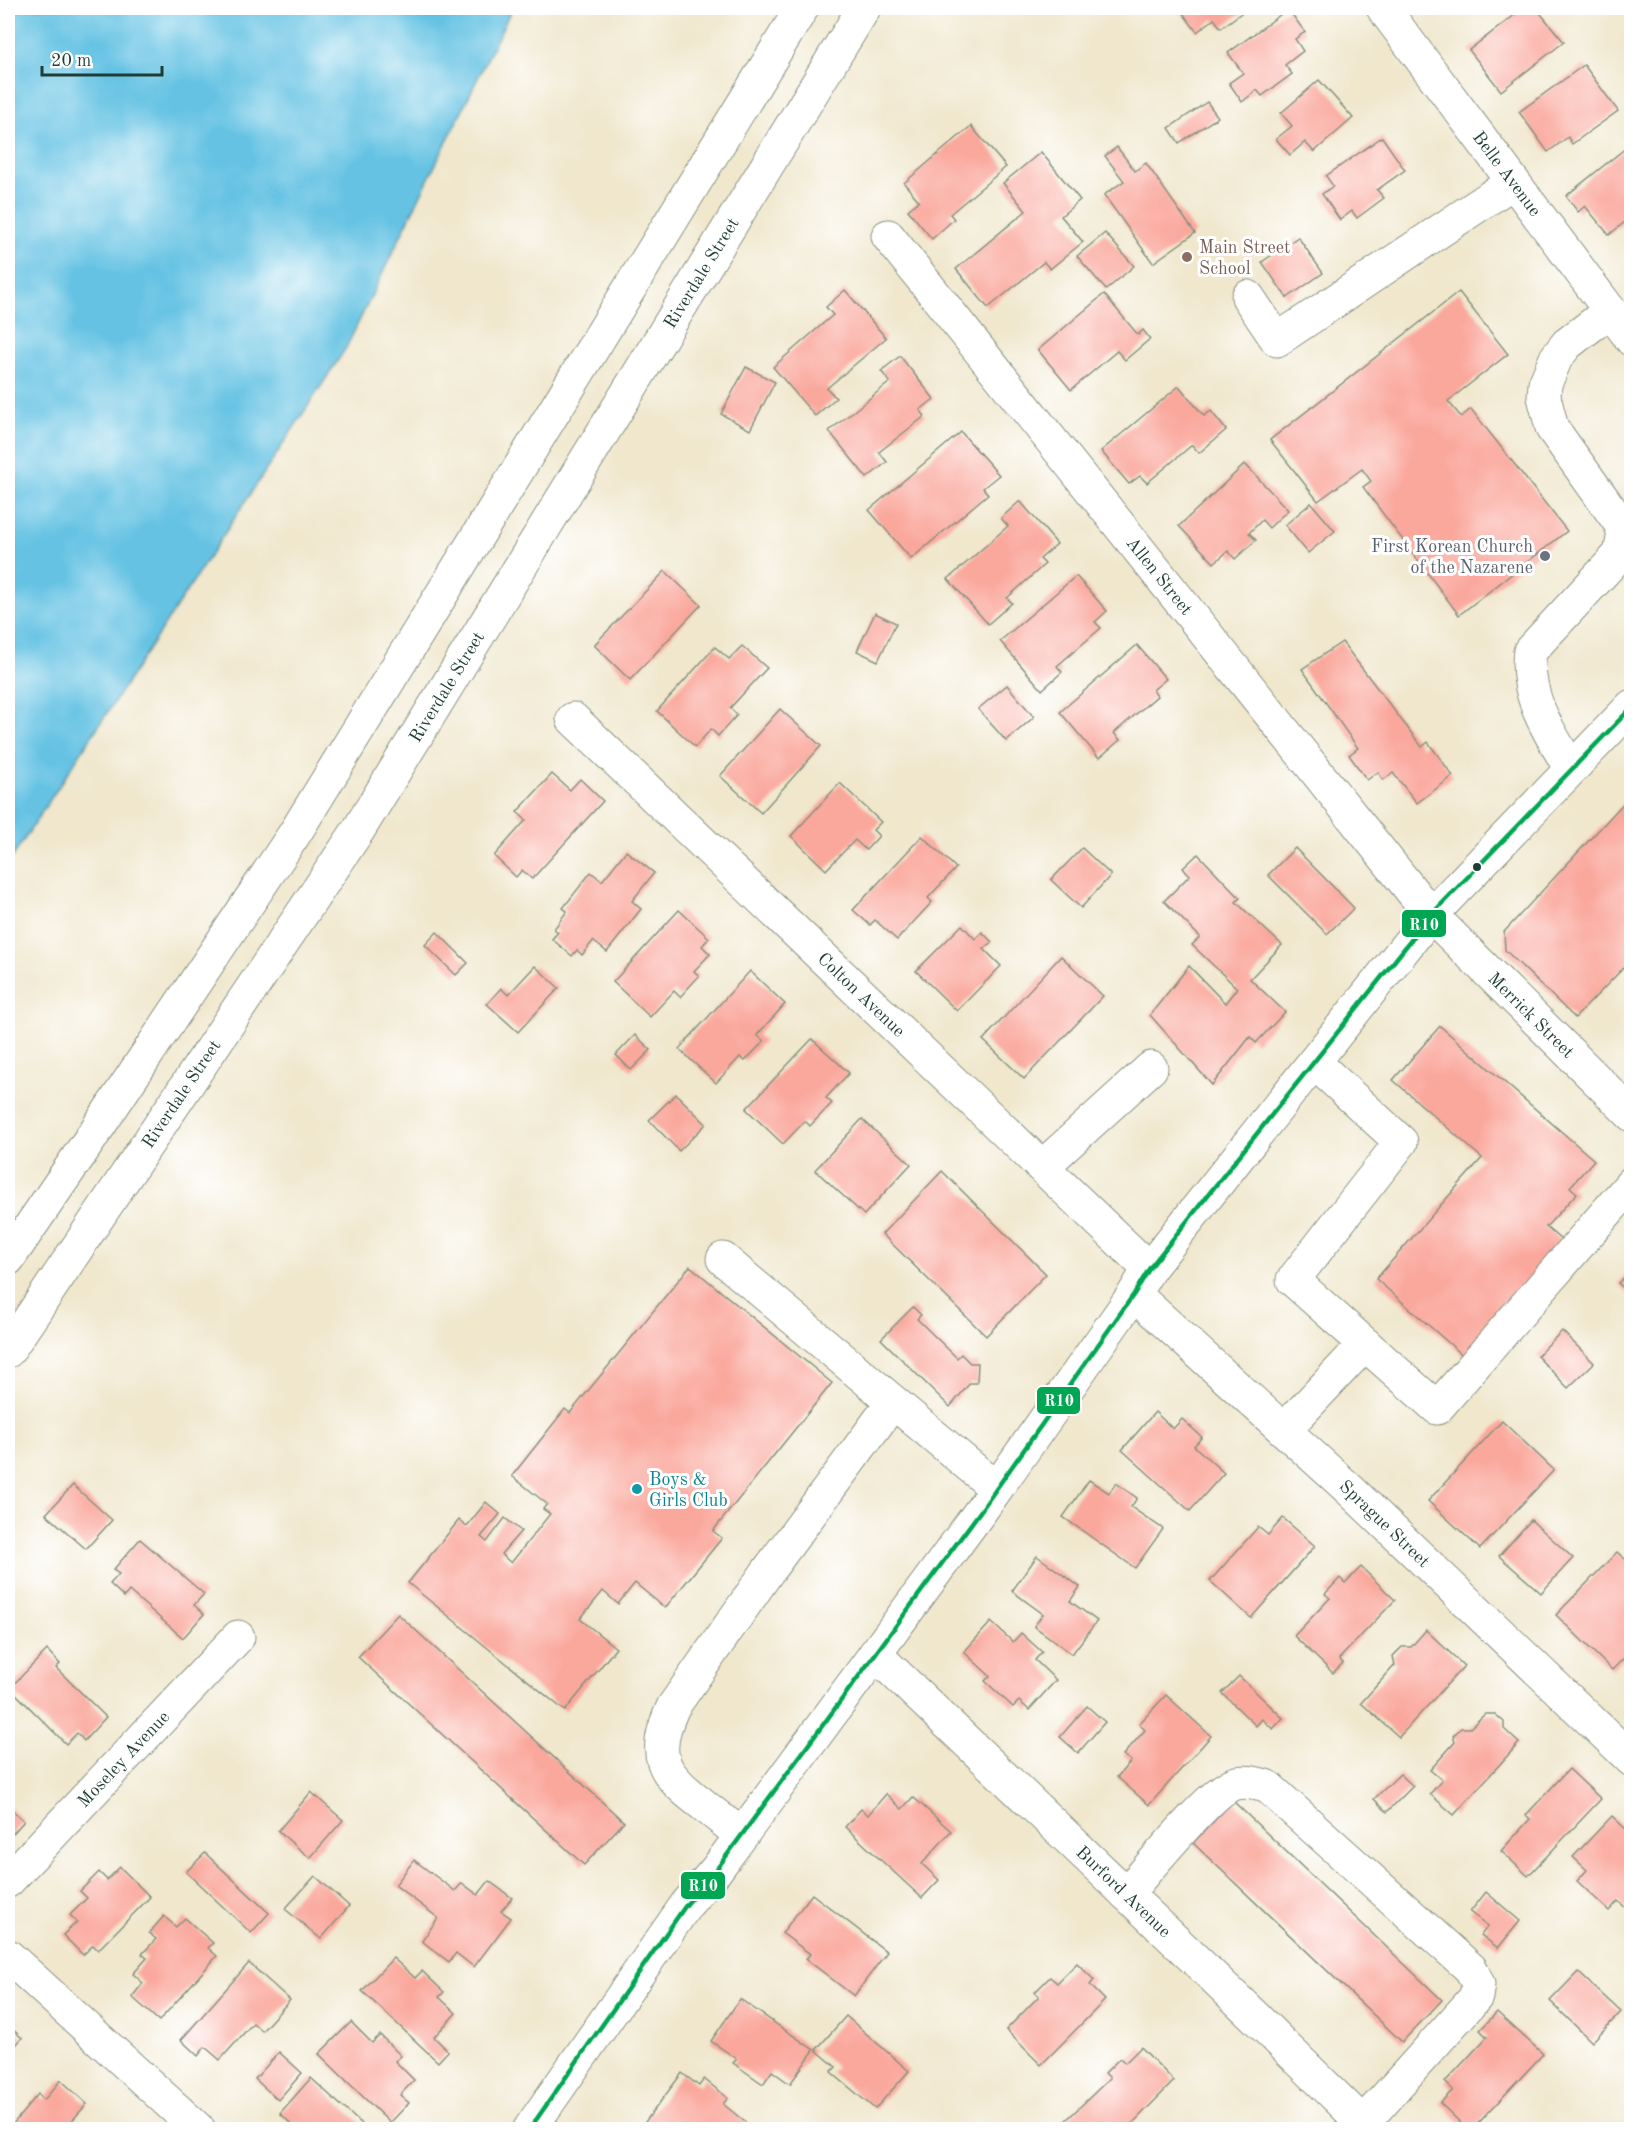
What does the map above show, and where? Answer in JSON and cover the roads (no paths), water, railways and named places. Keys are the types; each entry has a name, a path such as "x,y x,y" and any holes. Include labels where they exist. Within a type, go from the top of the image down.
{"main road":[{"path":"8,1259 295,832 802,8"},
{"name":"Riverdale Street","path":"8,1351 359,829 864,8"},
{"name":"Belle Avenue","path":"1383,8 1632,340"},
{"path":"1248,297 1277,340 1514,182"},
{"name":"Allen Street","path":"888,236 1431,915"},
{"path":"1571,769 1542,720 1528,667 1530,651 1620,554 1624,533 1620,523 1552,428 1544,397 1545,384 1556,358 1567,344 1610,311"},
{"path":"529,2130 686,1905 742,1835 875,1654 996,1488 1141,1282 1431,915 1632,706"},
{"name":"Colton Avenue","path":"573,719 1042,1167 1141,1282"},
{"name":"Merrick Street","path":"1431,915 1632,1115"},
{"path":"1314,1062 1401,1142 1293,1280 1437,1408 1632,1183"},
{"path":"1042,1167 1151,1068"},
{"path":"723,1259 996,1488"},
{"name":"Sprague Street","path":"1141,1282 1284,1430 1350,1490 1632,1760"},
{"path":"1284,1430 1365,1344"},
{"path":"742,1835 677,1785 666,1769 661,1749 664,1725 672,1707 768,1571 893,1402"},
{"name":"Moseley Avenue","path":"8,1881 238,1637"},
{"name":"Burford Avenue","path":"875,1654 1367,2126"},
{"path":"1126,1894 1198,1812 1234,1783 1250,1782 1268,1787 1472,1969 1478,1984 1476,1997 1367,2126"},
{"path":"8,1956 200,2130"}],"water":[{"path":"8,8 512,8 346,348 8,864"}],"place":[{"name":"Main Street School","path":"1187,257"},
{"name":"First Korean Church of the Nazarene","path":"1545,556"},
{"name":"Boys & Girls Club","path":"637,1489"}]}
